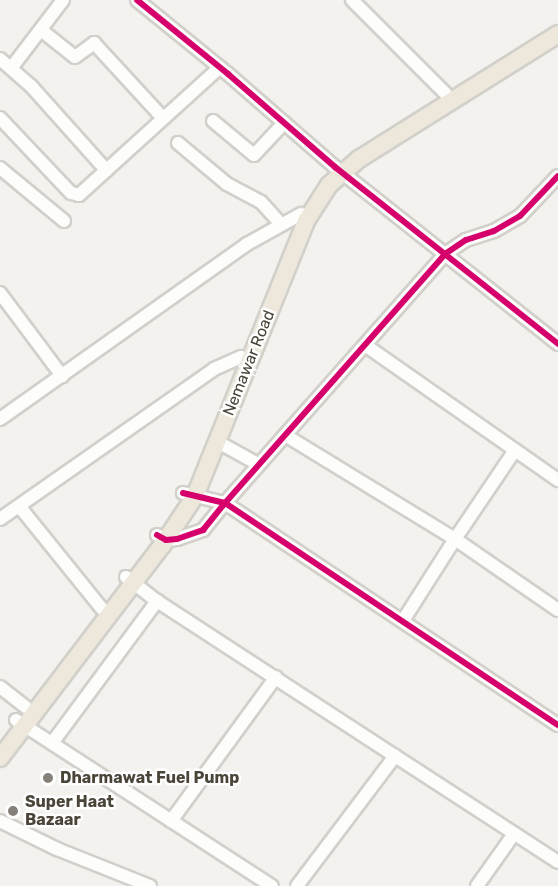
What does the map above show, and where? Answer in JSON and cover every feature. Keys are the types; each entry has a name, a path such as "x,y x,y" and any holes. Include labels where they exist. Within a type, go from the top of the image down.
{"highway":[{"name":"Nemawar Road","path":"396,130 446,94 558,23"},
{"name":"Nemawar Road","path":"0,742 130,580 162,537 189,494 218,442 306,220 344,158 396,130 558,34"},
{"name":"Nemawar Road","path":"189,494 241,357 302,214 321,181 338,170"},
{"name":"Nemawar Road","path":"0,758 22,717 102,609 130,580"}],"street":[{"path":"63,0 41,30 4,65 106,170"},
{"path":"137,0 220,67 338,170 558,344"},
{"path":"352,0 446,94"},
{"path":"41,30 75,57 94,43 163,118"},
{"path":"0,118 74,195 82,193 220,67"},
{"path":"213,121 254,155 284,123"},
{"path":"178,143 227,184 261,202 281,224"},
{"path":"0,168 64,221"},
{"path":"162,537 177,539 202,530 445,254 466,240 494,231 520,216 558,176"},
{"path":"0,419 114,336 281,224 302,214"},
{"path":"0,293 62,376"},
{"path":"364,345 558,480"},
{"path":"0,519 214,369 241,357"},
{"path":"285,435 455,539 558,610"},
{"path":"218,442 258,464"},
{"path":"404,619 515,450"},
{"path":"189,494 225,503 372,602 404,619 558,725"},
{"path":"19,506 102,609"},
{"path":"130,580 157,601 558,862"},
{"path":"52,743 157,601"},
{"path":"171,821 276,677"},
{"path":"0,687 22,717 52,743 272,886"},
{"path":"297,886 395,756"},
{"path":"0,821 57,849 150,886"},
{"path":"477,886 514,834"}],"cycle path":[{"path":"137,0 228,74 335,167 558,344"},
{"path":"183,493 225,503 445,254 466,240 494,231 520,216 558,176"},
{"path":"157,535 166,540 177,539 203,530 225,503 558,725"}],"place":[{"name":"Dharmawat Fuel Pump","path":"48,778"},
{"name":"Super Haat Bazaar","path":"13,811"}]}
